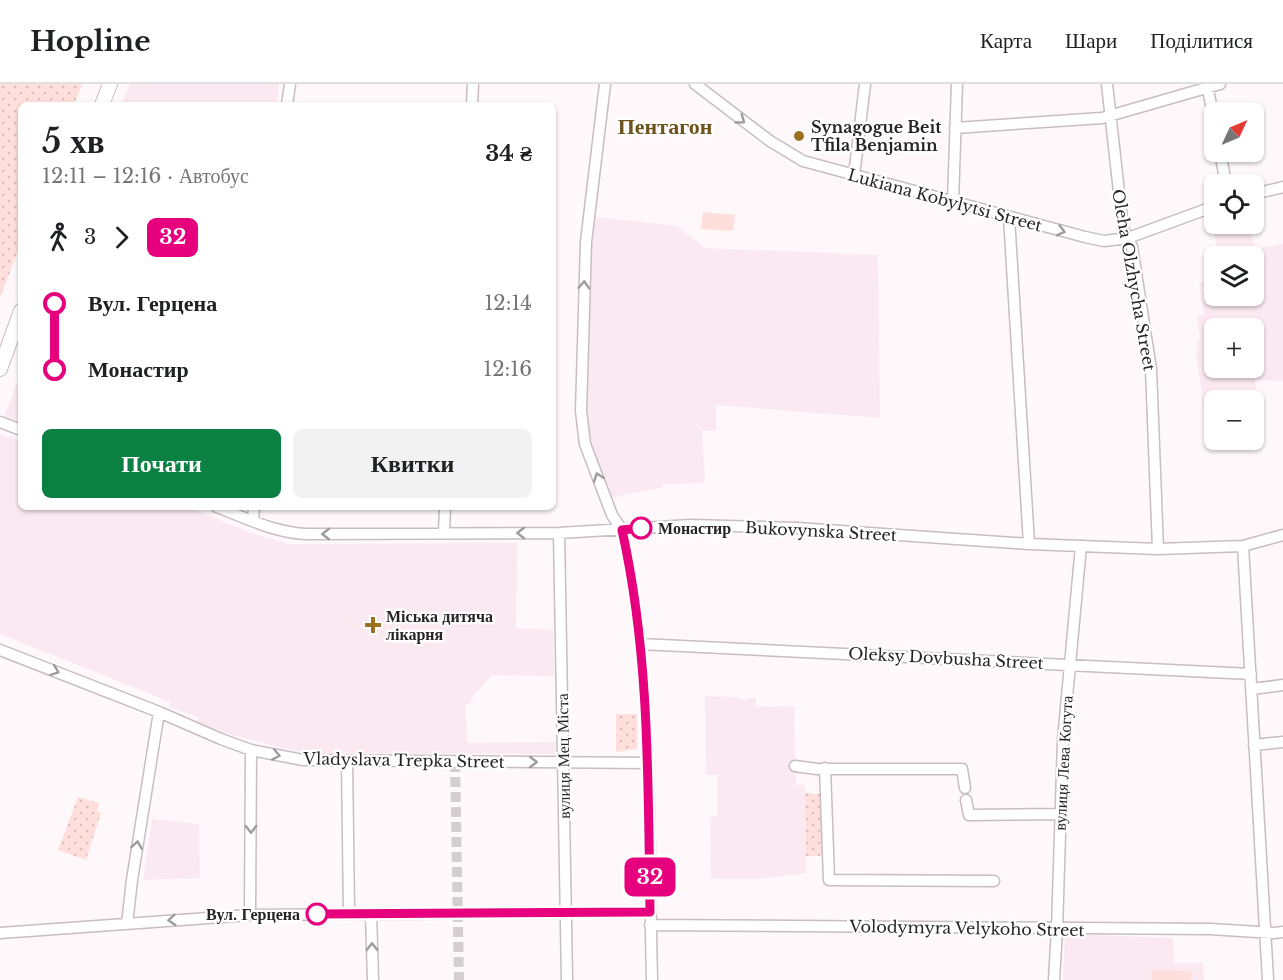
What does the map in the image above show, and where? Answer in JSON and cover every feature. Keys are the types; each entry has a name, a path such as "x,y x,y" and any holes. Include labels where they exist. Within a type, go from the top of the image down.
{"main road":[{"path":"103,102 110,84"},
{"path":"0,369 18,319"}],"street":[{"path":"287,102 290,84"},
{"path":"472,102 473,84"},
{"path":"605,84 586,242 580,411 585,444 612,515 622,530 640,644 645,687 648,763 652,980"},
{"name":"Lukiana Kobylytsi Street","path":"695,84 782,149 803,161 1104,241 1128,238 1204,210"},
{"path":"854,176 865,84"},
{"path":"953,201 957,84"},
{"name":"Oleha Olzhycha Street","path":"1107,84 1123,228 1132,247 1150,369 1158,549"},
{"path":"955,128 1102,118 1220,84"},
{"path":"1207,86 1210,102"},
{"path":"1264,192 1283,187"},
{"path":"1009,217 1029,544"},
{"path":"0,422 18,429"},
{"name":"Bukovynska Street","path":"225,510 271,529 289,533 559,532 691,525 796,528 1029,544 1158,549 1243,546 1283,535"},
{"path":"253,521 254,510"},
{"path":"444,533 445,510"},
{"name":"вулиця Мец Міста","path":"559,532 567,980"},
{"name":"вулиця Лева Когута","path":"1053,980 1057,929 1059,814 1081,546"},
{"path":"1243,546 1268,980"},
{"name":"Oleksy Dovbusha Street","path":"640,644 1251,674"},
{"name":"Vladyslava Trepka Street","path":"0,650 251,750 303,760 648,763"},
{"path":"1252,689 1283,685"},
{"path":"127,924 159,712"},
{"path":"1254,745 1283,741"},
{"path":"250,915 251,750"},
{"path":"347,761 349,913"},
{"path":"795,766 806,769 962,769 965,788"},
{"path":"825,768 829,880 994,880"},
{"path":"966,800 969,815 1059,814"},
{"path":"0,933 250,915 650,912"},
{"path":"371,914 373,980"},
{"name":"Volodymyra Velykoho Street","path":"650,925 1210,929 1283,932"}],"shaded area":[{"path":"0,84 82,84 75,102 18,102 18,251 0,298"},
{"path":"130,84 279,84 277,102 122,102"},
{"path":"703,212 735,215 733,231 701,229"},
{"path":"588,216 677,226 704,248 878,255 880,418 716,405 716,431 702,430 705,483 664,484 662,488 607,500 586,444 581,411"},
{"path":"1214,234 1251,234 1255,246 1217,246"},
{"path":"1283,244 1283,381 1255,380 1256,390 1204,390 1204,412 1196,351 1197,340 1200,339 1197,316 1204,315 1199,283 1204,282 1204,306 1264,306 1264,248"},
{"path":"18,381 18,423 4,417"},
{"path":"0,434 18,440 18,510 194,510 254,534 289,544 517,543 516,628 553,630 554,676 492,675 474,695 470,704 465,704 467,743 556,742 555,754 308,753 282,748 233,735 197,722 198,717 169,707 171,702 0,634"},
{"path":"705,696 739,697 739,699 747,700 756,698 756,707 794,706 796,785 805,785 806,873 759,879 715,879 711,877 710,817 718,816 718,775 706,775"},
{"path":"616,714 637,714 637,749 616,752"},
{"path":"805,793 822,794 823,856 806,856"},
{"path":"78,797 99,803 97,812 101,813 86,860 58,850"},
{"path":"152,819 199,824 200,878 143,880"},
{"path":"1065,934 1173,938 1174,963 1203,963 1204,980 1063,980"},
{"path":"1152,970 1191,971 1191,980 1152,980"}],"tunnel":[{"path":"455,762 459,980"}],"bus line":[{"name":"32","path":"317,914 650,912 645,687 622,530 641,528"}],"place":[{"name":"Synagogue Beit Tfila Benjamin","path":"799,136"},
{"name":"Монастир","path":"641,528"},
{"name":"Міська дитяча лікарня","path":"373,625"},
{"name":"Вул. Герцена","path":"317,914"}],"district":[{"name":"Пентагон","path":"665,126"}]}
